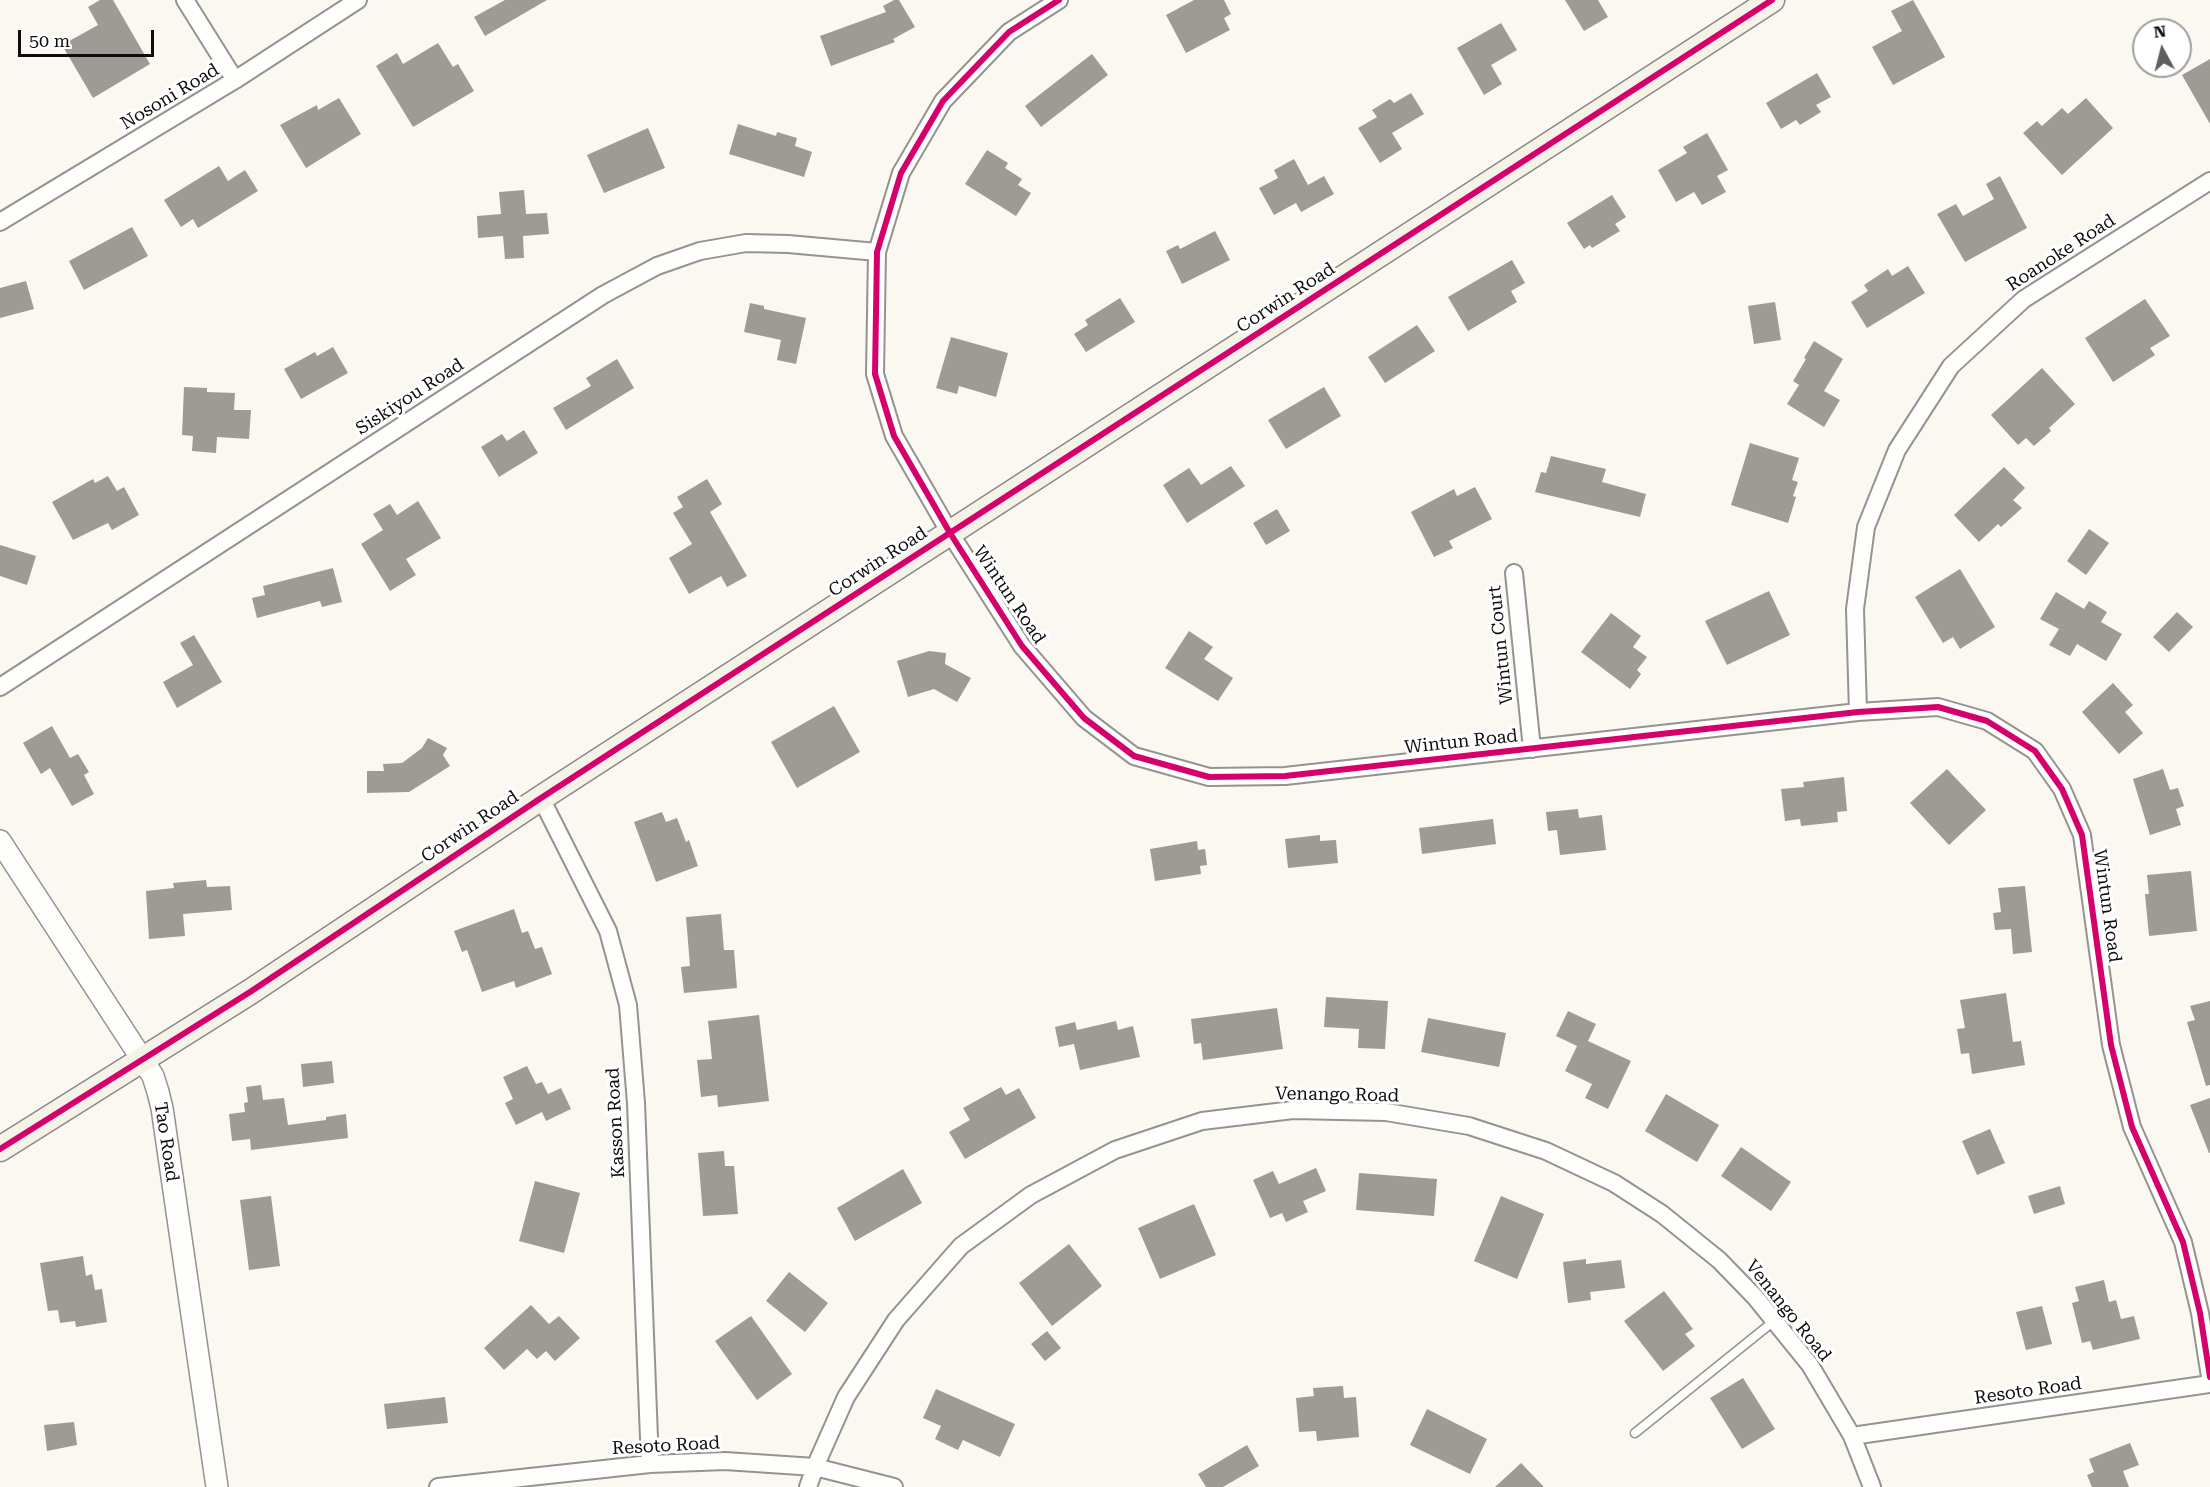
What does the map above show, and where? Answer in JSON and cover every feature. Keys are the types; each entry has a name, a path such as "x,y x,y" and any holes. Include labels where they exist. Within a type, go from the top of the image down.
{"main road":[{"name":"Corwin Road","path":"0,1149 142,1061 541,798 1772,0"}],"street":[{"path":"185,0 235,80"},
{"name":"Nosoni Road","path":"0,222 235,80 358,0"},
{"name":"Wintun Road","path":"1059,0 1009,32 943,101 901,174 877,252 875,374 894,436 950,533 1022,646 1084,718 1134,756 1209,777 1285,776 1858,712 1938,707 1987,721 2035,751 2062,789 2082,835 2114,1055 2132,1127 2183,1242 2200,1313 2210,1377"},
{"name":"Roanoke Road","path":"1858,712 1855,609 1866,527 1897,450 1951,366 2024,299 2210,181"},
{"name":"Siskiyou Road","path":"0,687 603,295 657,266 700,251 746,243 788,244 877,252"},
{"name":"Wintun Court","path":"1514,573 1532,749"},
{"name":"Kasson Road","path":"541,798 608,931 628,1005 636,1103 650,1464"},
{"name":"Tao Road","path":"0,840 153,1076 162,1108 217,1487"},
{"name":"Venango Road","path":"808,1487 846,1397 896,1320 961,1246 1031,1195 1115,1150 1202,1121 1293,1110 1386,1112 1468,1126 1546,1150 1614,1183 1662,1214 1719,1260 1810,1365 1852,1436 1872,1487"},
{"name":"Resoto Road","path":"1852,1436 2210,1384"},
{"name":"Resoto Road","path":"438,1487 650,1464 725,1461 815,1467 894,1487"}],"lane":[{"path":"1635,1433 1774,1321"}],"building":[{"path":"100,0 113,0 150,64 93,98 62,45 98,25 88,7"},
{"path":"505,0 547,0 485,36 474,17"},
{"path":"899,0 915,27 893,39 895,42 831,66 820,36 886,12 883,6"},
{"path":"1194,0 1224,0 1231,14 1224,18 1230,30 1186,53 1166,15"},
{"path":"1565,0 1598,0 1608,17 1584,31"},
{"path":"1913,0 1945,57 1893,85 1872,47 1902,31 1891,11"},
{"path":"1501,23 1517,50 1491,65 1502,84 1484,95 1457,48"},
{"path":"438,43 453,67 458,64 474,91 413,127 376,66 397,53 403,64"},
{"path":"1092,54 1108,75 1041,127 1025,106"},
{"path":"2210,59 2210,124 2184,78 2192,78 2192,69"},
{"path":"1817,73 1831,97 1816,105 1821,112 1800,125 1796,120 1781,129 1766,103"},
{"path":"1411,93 1424,114 1392,133 1402,149 1380,163 1358,128 1377,117 1372,110 1390,99 1394,103"},
{"path":"339,98 361,134 306,168 280,125 317,105 318,110"},
{"path":"2086,98 2113,128 2062,175 2023,133 2037,121 2042,126 2062,108 2068,114"},
{"path":"738,124 776,136 777,132 797,138 795,146 812,152 804,177 729,154"},
{"path":"648,128 665,168 604,193 587,155"},
{"path":"1707,133 1728,170 1717,176 1726,192 1702,205 1694,192 1676,202 1658,170 1687,153 1683,147"},
{"path":"987,150 1008,163 1005,168 1022,179 1018,185 1031,193 1016,216 965,184"},
{"path":"1294,159 1308,185 1324,176 1334,194 1301,212 1296,203 1274,215 1259,188 1278,178 1274,170"},
{"path":"219,166 228,181 245,170 258,191 198,228 193,219 181,227 164,200"},
{"path":"2000,176 2027,228 1965,262 1937,214 1956,204 1963,216 1994,199 1986,184"},
{"path":"524,190 526,214 547,213 549,234 523,236 524,258 505,259 503,236 478,238 477,216 501,214 499,192"},
{"path":"1612,195 1626,217 1615,224 1620,231 1592,248 1590,245 1584,249 1567,223"},
{"path":"132,227 148,256 84,290 69,261"},
{"path":"1215,231 1230,260 1182,284 1166,251 1178,245 1180,249"},
{"path":"1512,260 1525,283 1511,291 1517,302 1468,331 1448,297"},
{"path":"1908,266 1925,293 1867,328 1851,302 1868,291 1864,285 1888,269 1892,276"},
{"path":"26,281 34,309 0,318 0,288"},
{"path":"1120,298 1135,322 1086,352 1074,334 1088,325 1085,320"},
{"path":"2145,299 2170,336 2150,348 2155,355 2113,382 2085,338"},
{"path":"1775,302 1781,340 1754,344 1748,306"},
{"path":"750,303 764,306 764,309 806,318 796,364 777,360 781,340 744,332"},
{"path":"1417,325 1435,351 1385,383 1368,357"},
{"path":"951,337 1008,353 996,397 959,386 957,394 936,388"},
{"path":"1814,341 1843,359 1824,391 1840,400 1824,427 1787,404 1799,385 1793,381"},
{"path":"333,347 348,373 301,399 284,369 315,352 317,356"},
{"path":"617,359 634,388 566,430 553,408 591,386 586,378"},
{"path":"2042,368 2075,404 2049,428 2051,431 2034,446 2026,438 2018,445 1991,415"},
{"path":"184,387 207,388 207,392 235,393 234,410 251,410 249,439 217,437 216,453 192,451 193,436 182,435"},
{"path":"1324,387 1341,416 1286,449 1268,420"},
{"path":"524,430 538,453 499,477 481,447 502,434 507,441"},
{"path":"1750,443 1799,458 1792,480 1798,482 1793,496 1796,497 1788,523 1731,505"},
{"path":"1551,456 1606,469 1602,482 1646,494 1640,517 1535,492 1541,472 1546,473"},
{"path":"1231,466 1245,486 1187,523 1163,485 1189,468 1201,485"},
{"path":"2004,467 2025,488 2013,500 2022,508 2001,527 1998,524 1979,542 1954,515"},
{"path":"108,476 117,491 124,487 139,515 112,530 108,523 73,540 52,502 93,479 95,483"},
{"path":"707,479 722,504 710,512 747,576 727,587 721,576 689,594 669,558 692,544 673,513 683,507 677,497"},
{"path":"1475,487 1492,519 1449,541 1453,548 1434,557 1411,512 1454,489 1457,496"},
{"path":"418,501 441,538 406,559 416,575 390,591 361,544 383,530 373,514 390,504 397,515"},
{"path":"1277,509 1290,531 1266,545 1253,523"},
{"path":"2089,529 2109,543 2086,575 2067,561"},
{"path":"0,545 36,556 27,585 0,576"},
{"path":"333,568 342,602 322,607 320,601 257,618 252,598 265,595 263,586"},
{"path":"1960,569 1995,627 1960,649 1953,637 1943,643 1915,597"},
{"path":"1769,591 1790,635 1727,665 1705,621"},
{"path":"2056,592 2084,609 2089,601 2107,612 2101,622 2122,634 2106,661 2077,644 2070,656 2049,645 2059,629 2040,619"},
{"path":"2177,612 2193,627 2169,652 2153,637"},
{"path":"1611,613 1641,636 1633,647 1647,657 1637,670 1641,674 1630,689 1581,652"},
{"path":"1189,631 1213,647 1204,659 1233,678 1218,701 1165,668"},
{"path":"194,635 222,682 177,708 163,682 193,665 180,643"},
{"path":"929,651 946,653 945,664 971,678 957,702 934,689 908,697 897,661"},
{"path":"2113,683 2133,705 2125,712 2143,733 2119,754 2082,712"},
{"path":"834,706 860,752 797,788 771,742"},
{"path":"52,726 70,758 78,754 89,772 84,775 94,794 72,806 50,768 41,774 23,743"},
{"path":"428,738 447,748 443,755 450,766 409,792 367,793 367,771 384,771 383,764 402,763 422,748"},
{"path":"1947,769 1986,810 1949,845 1910,803"},
{"path":"2163,769 2170,790 2178,788 2184,806 2176,809 2181,825 2150,835 2133,779"},
{"path":"1844,777 1847,811 1837,812 1838,822 1801,826 1800,819 1785,821 1781,789 1804,787 1803,782"},
{"path":"1578,809 1579,818 1602,815 1606,850 1560,855 1557,830 1548,831 1546,812"},
{"path":"662,812 666,822 677,818 686,842 689,840 698,866 656,882 634,822"},
{"path":"1493,819 1496,844 1422,854 1419,828"},
{"path":"1320,835 1320,841 1336,840 1338,863 1288,868 1285,839"},
{"path":"1197,841 1198,850 1205,849 1207,865 1200,866 1201,874 1155,881 1150,849"},
{"path":"2191,871 2197,931 2149,936 2145,894 2149,894 2147,875"},
{"path":"206,880 207,887 230,886 232,910 183,914 185,936 149,939 146,891 174,888 173,883"},
{"path":"2025,886 2032,952 2013,954 2011,929 1995,930 1993,913 2001,912 1998,888"},
{"path":"514,909 522,933 528,931 535,949 542,947 552,974 516,988 514,981 482,992 467,950 462,952 454,931"},
{"path":"721,914 724,950 734,950 737,988 684,993 681,967 690,966 686,917"},
{"path":"2006,993 2013,1042 2021,1041 2025,1065 1972,1074 1969,1053 1961,1054 1957,1029 1965,1028 1960,1000"},
{"path":"1326,997 1388,1001 1385,1049 1358,1048 1359,1029 1324,1027"},
{"path":"2210,1001 2210,1085 2206,1086 2187,1022 2195,1020 2190,1006"},
{"path":"1277,1008 1283,1049 1203,1060 1201,1043 1194,1044 1191,1019"},
{"path":"1568,1011 1596,1024 1588,1041 1631,1061 1608,1109 1585,1098 1592,1084 1565,1071 1577,1046 1556,1036"},
{"path":"759,1015 769,1101 718,1107 717,1095 701,1097 697,1060 712,1059 708,1021"},
{"path":"1428,1018 1506,1033 1499,1067 1421,1052"},
{"path":"1116,1021 1118,1030 1133,1026 1140,1057 1080,1070 1074,1044 1059,1047 1055,1027 1075,1022 1077,1030"},
{"path":"332,1061 334,1083 303,1087 301,1064"},
{"path":"527,1066 536,1084 542,1082 548,1094 561,1088 571,1109 546,1121 542,1112 516,1125 505,1103 513,1099 503,1077"},
{"path":"261,1085 263,1100 284,1098 288,1125 326,1120 326,1117 346,1114 348,1138 251,1150 250,1139 232,1141 229,1114 245,1112 244,1103 248,1102 246,1087"},
{"path":"1001,1087 1006,1095 1019,1088 1036,1118 965,1159 949,1132 970,1120 963,1108"},
{"path":"1666,1094 1719,1125 1697,1162 1645,1131"},
{"path":"2210,1098 2210,1153 2209,1153 2190,1105"},
{"path":"1990,1129 2005,1163 1977,1175 1962,1141"},
{"path":"1741,1147 1791,1182 1771,1211 1721,1176"},
{"path":"724,1151 725,1166 734,1166 738,1214 703,1216 698,1153"},
{"path":"1316,1168 1326,1191 1303,1201 1308,1212 1286,1222 1282,1213 1270,1218 1253,1180 1273,1171 1279,1184"},
{"path":"903,1169 922,1203 855,1241 837,1208"},
{"path":"1359,1173 1437,1179 1434,1216 1356,1210"},
{"path":"535,1181 580,1193 564,1253 519,1241"},
{"path":"2060,1186 2065,1204 2034,1214 2028,1196"},
{"path":"271,1196 280,1266 249,1270 240,1200"},
{"path":"1501,1196 1544,1214 1517,1279 1474,1261"},
{"path":"1194,1204 1216,1255 1160,1279 1138,1228"},
{"path":"1069,1244 1102,1286 1052,1326 1019,1283"},
{"path":"83,1256 86,1276 92,1274 95,1290 102,1289 107,1322 76,1327 75,1321 60,1323 58,1310 48,1311 40,1263"},
{"path":"1586,1259 1586,1264 1621,1260 1625,1288 1590,1292 1591,1300 1568,1303 1563,1262"},
{"path":"789,1272 828,1303 805,1332 766,1301"},
{"path":"2104,1280 2109,1302 2116,1300 2121,1319 2134,1316 2140,1339 2093,1350 2090,1341 2082,1343 2072,1303 2079,1301 2075,1287"},
{"path":"1664,1291 1693,1329 1685,1334 1695,1346 1663,1371 1624,1321"},
{"path":"531,1305 549,1324 559,1316 580,1338 555,1361 546,1351 537,1359 527,1349 504,1370 484,1348"},
{"path":"2042,1306 2052,1344 2026,1350 2016,1312"},
{"path":"751,1316 792,1374 757,1400 715,1341"},
{"path":"1047,1331 1061,1348 1045,1361 1031,1344"},
{"path":"1743,1378 1775,1429 1742,1449 1710,1398"},
{"path":"1343,1386 1344,1398 1356,1397 1359,1437 1317,1441 1316,1431 1299,1432 1296,1398 1314,1396 1313,1388"},
{"path":"936,1389 1015,1424 1000,1457 963,1440 958,1450 935,1439 941,1426 923,1418"},
{"path":"445,1397 448,1423 387,1429 384,1404"},
{"path":"1427,1409 1487,1439 1470,1474 1410,1445"},
{"path":"74,1422 77,1445 47,1451 44,1425"},
{"path":"2130,1443 2139,1465 2123,1471 2129,1487 2092,1487 2087,1475 2094,1472 2089,1459"},
{"path":"1247,1445 1259,1466 1223,1487 1206,1487 1198,1474"},
{"path":"1521,1463 1544,1487 1495,1487"}],"cycle path":[{"path":"1059,0 1009,32 943,101 901,173 877,252 875,374 894,436 950,533 1022,646 1084,718 1134,756 1209,777 1285,776 1858,712 1938,707 1987,721 2035,751 2062,789 2082,835 2111,1045 2132,1127 2183,1242 2200,1313 2210,1377"},
{"path":"0,1149 250,992 541,798 1772,0"}]}
